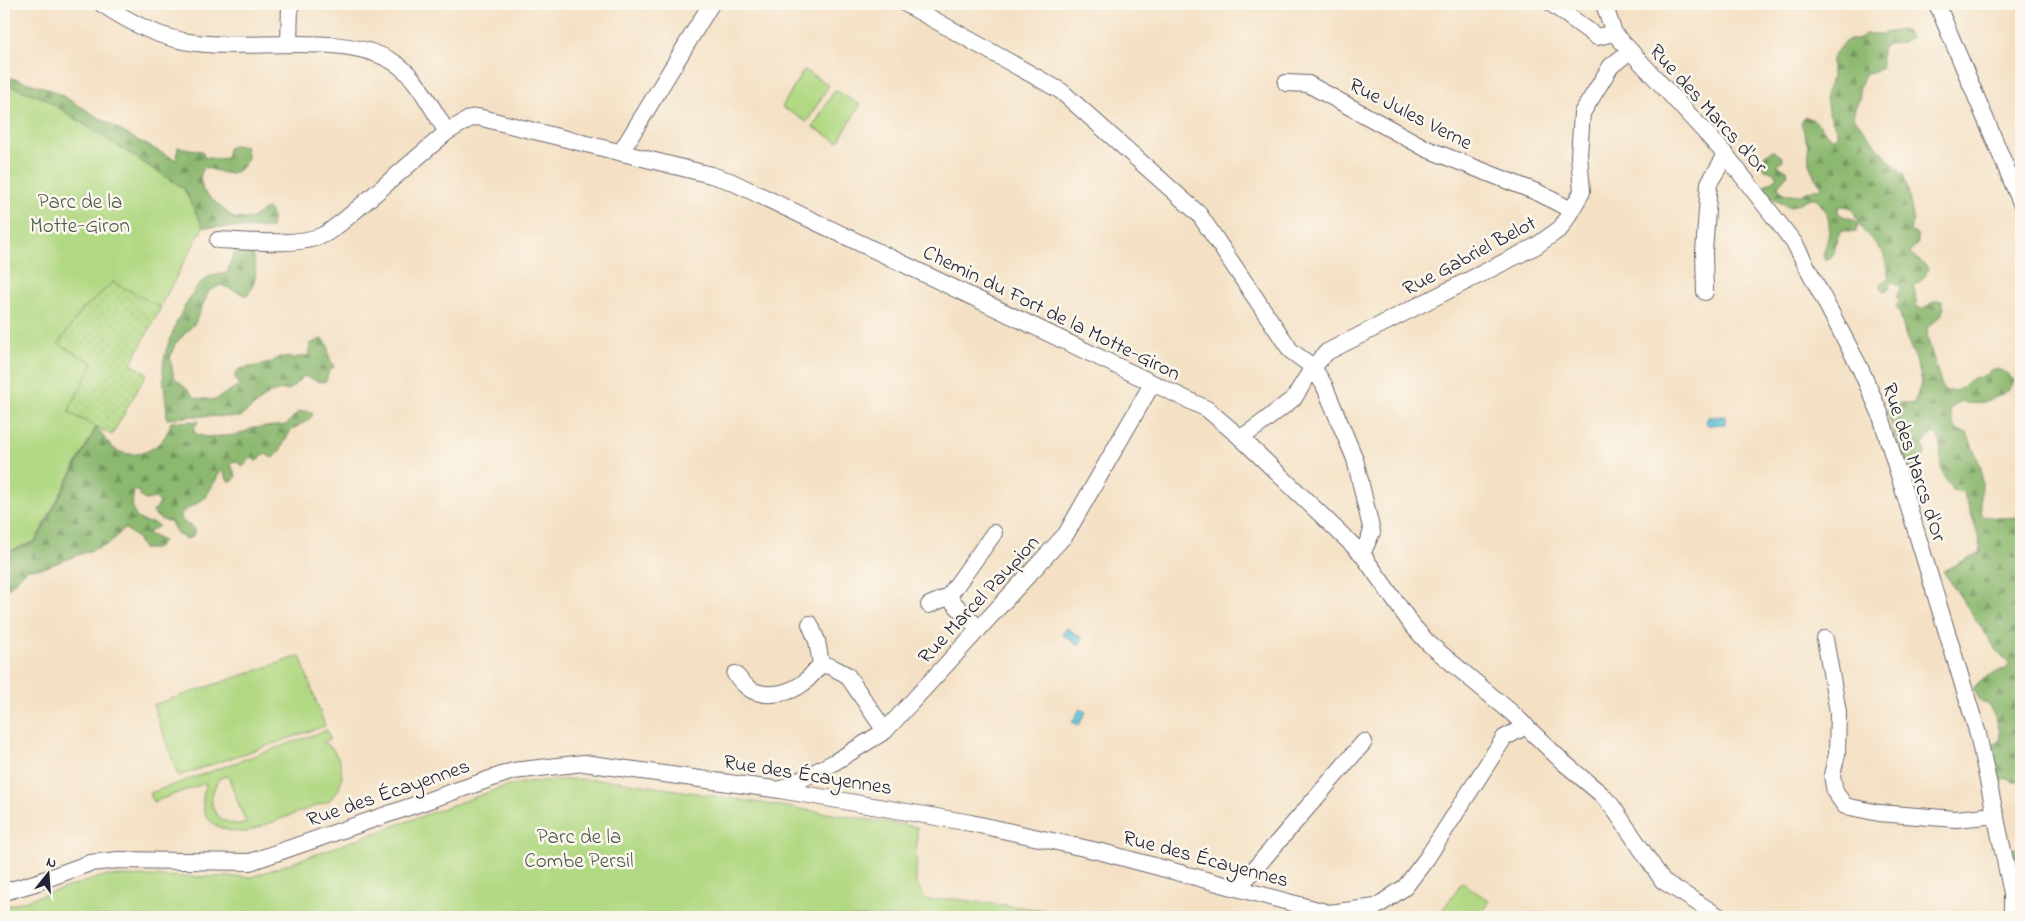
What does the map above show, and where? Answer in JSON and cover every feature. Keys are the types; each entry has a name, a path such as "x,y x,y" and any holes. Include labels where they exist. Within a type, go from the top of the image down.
{"street":[{"path":"102,4 127,20 177,40 197,43 353,47 382,54 400,66 411,78 447,132"},
{"path":"289,44 290,4"},
{"path":"621,152 711,4"},
{"path":"906,4 1061,91 1199,214 1291,351 1313,367 1324,385 1355,459 1372,532 1362,554"},
{"path":"1552,4 1597,37 1614,33"},
{"name":"Rue des Marcs d'Or","path":"1604,4 1614,33 1726,155 1795,244 1860,368 1880,413 1978,734 2012,893 2012,917"},
{"path":"1937,4 2021,203"},
{"name":"Rue Gabriel Belot","path":"1240,438 1262,424 1294,398 1313,367 1327,352 1536,246 1561,228 1582,192 1579,156 1582,113 1611,66 1630,51"},
{"name":"Rue Jules Verne","path":"1286,83 1308,84 1427,149 1538,193 1571,210"},
{"name":"Chemin du Fort de la Motte-Giron","path":"218,240 291,242 306,241 324,235 342,222 447,132 471,118 478,117 730,181 1207,409 1362,554 1422,637 1526,726 1563,762 1601,794 1612,806 1663,881 1720,917"},
{"path":"1705,292 1704,252 1709,183 1726,155"},
{"name":"Rue Marcel Paupion","path":"780,790 833,763 885,731 979,629 1066,534 1152,384"},
{"path":"929,605 948,597 994,533"},
{"path":"948,597 979,629"},
{"path":"810,624 818,641 821,664"},
{"path":"1826,639 1838,712 1837,754 1832,775 1835,792 1845,806 1879,813 1956,819 1996,815"},
{"path":"735,674 744,685 756,692 773,694 790,691 802,684 821,664"},
{"path":"821,664 832,667 847,675 885,731"},
{"name":"Rue des Écayennes","path":"4,892 90,863 118,860 250,862 513,771 584,763 780,790 971,823 1102,852 1329,913 1376,907 1405,887 1427,858 1504,738 1526,726"},
{"path":"1238,888 1364,742"}],"green space":[{"path":"1900,30 1907,31 1910,38 1903,43 1887,44 1883,48 1881,69 1865,74 1859,89 1860,99 1853,116 1885,156 1903,174 1907,186 1914,222 1911,225 1910,231 1917,235 1918,243 1910,252 1928,269 1925,276 1914,287 1917,307 1922,309 1935,301 1942,301 1944,308 1940,317 1927,328 1928,340 1943,390 1956,390 1971,379 1980,377 1992,369 2005,372 2014,381 2005,392 1991,400 1975,403 1961,401 1949,410 1955,427 1967,433 1981,468 1982,487 1980,496 1982,516 1998,518 2021,517 2021,778 2019,782 2013,782 2005,778 1999,782 1991,744 2000,741 1998,725 1989,707 1986,703 1982,703 1973,689 1981,681 2010,664 2000,655 1943,571 1981,552 1977,531 1963,492 1952,490 1942,471 1941,445 1937,437 1934,433 1926,439 1923,445 1925,452 1923,459 1916,464 1914,473 1909,475 1904,472 1901,455 1887,410 1897,404 1914,404 1922,381 1915,357 1906,337 1899,310 1896,306 1900,301 1896,297 1901,287 1892,281 1885,291 1881,288 1881,284 1889,277 1883,252 1862,229 1853,210 1845,206 1838,207 1840,214 1858,223 1856,232 1842,230 1838,236 1833,256 1825,260 1823,256 1829,226 1826,213 1816,198 1810,198 1791,207 1776,201 1763,192 1766,184 1775,179 1777,175 1765,169 1760,161 1773,150 1783,160 1777,165 1787,170 1788,174 1778,186 1782,193 1800,195 1814,189 1820,189 1822,186 1816,180 1809,164 1808,146 1801,122 1805,117 1811,119 1818,123 1832,138 1837,137 1837,131 1828,111 1826,97 1827,89 1832,79 1832,59 1835,53 1847,40 1858,40 1865,34 1880,34"},
{"path":"804,70 829,85 807,122 782,107"},
{"path":"4,76 56,92 135,139 176,160 178,147 202,151 204,157 217,159 226,158 228,148 245,145 248,159 238,171 223,173 203,167 200,178 203,191 233,218 250,219 268,208 272,215 271,228 203,227 183,188 43,98 4,84"},
{"name":"Parc de la Motte-Giron","path":"4,84 43,98 183,188 203,227 160,307 113,282 82,310 58,344 93,363 68,412 96,427 35,541 4,553"},
{"path":"835,90 860,105 838,142 813,127"},
{"path":"243,249 252,251 255,264 255,280 251,290 247,296 221,285 209,291 195,323 175,344 170,358 174,377 196,398 215,400 239,385 235,378 235,373 240,369 271,363 279,357 295,358 309,355 310,344 321,339 327,344 329,358 334,367 329,371 326,381 320,382 304,376 289,390 270,393 240,417 194,416 167,419 164,359 178,319 185,305 201,283 208,277 227,273 235,251"},
{"path":"113,282 161,307 131,364 147,373 112,435 68,412 93,363 58,344 82,310"},
{"path":"308,411 313,414 311,417 290,432 281,450 275,456 272,458 266,454 262,455 259,460 255,461 252,457 243,467 233,461 231,465 236,476 233,481 228,481 223,471 220,472 203,499 183,512 181,515 182,521 195,529 192,537 186,539 180,536 171,521 160,519 153,512 160,503 156,498 145,500 140,496 139,491 134,491 133,504 136,516 143,521 159,526 147,533 163,541 156,549 143,549 137,538 126,529 122,530 111,543 43,568 28,569 4,592 4,554 36,542 96,428 113,448 122,453 131,454 149,450 157,445 168,431 171,422 199,421 193,429 196,434 206,437 237,435 253,428 286,425 298,412"},
{"path":"300,656 325,726 178,776 153,705"},
{"path":"327,730 330,739 323,742 332,748 340,761 342,777 339,789 329,801 246,832 224,829 207,817 203,801 206,783 153,802 150,793","holes":["228,776 246,824 226,822 219,817 212,804 212,796 220,778"]},
{"name":"Parc de la Combe Persil","path":"575,779 617,781 917,827 916,883 926,900 954,899 1044,910 1059,917 4,917 4,907 104,876 252,877 500,788 527,782"},
{"path":"2021,846 2021,861 2018,864 2012,864 2008,851"},
{"path":"1462,882 1489,901 1478,917 1438,917"}],"water":[{"path":"1725,416 1725,424 1708,425 1706,422 1708,417"},
{"path":"1067,628 1082,638 1080,644 1077,645 1062,634"},
{"path":"1080,709 1086,712 1078,726 1072,722"}]}
